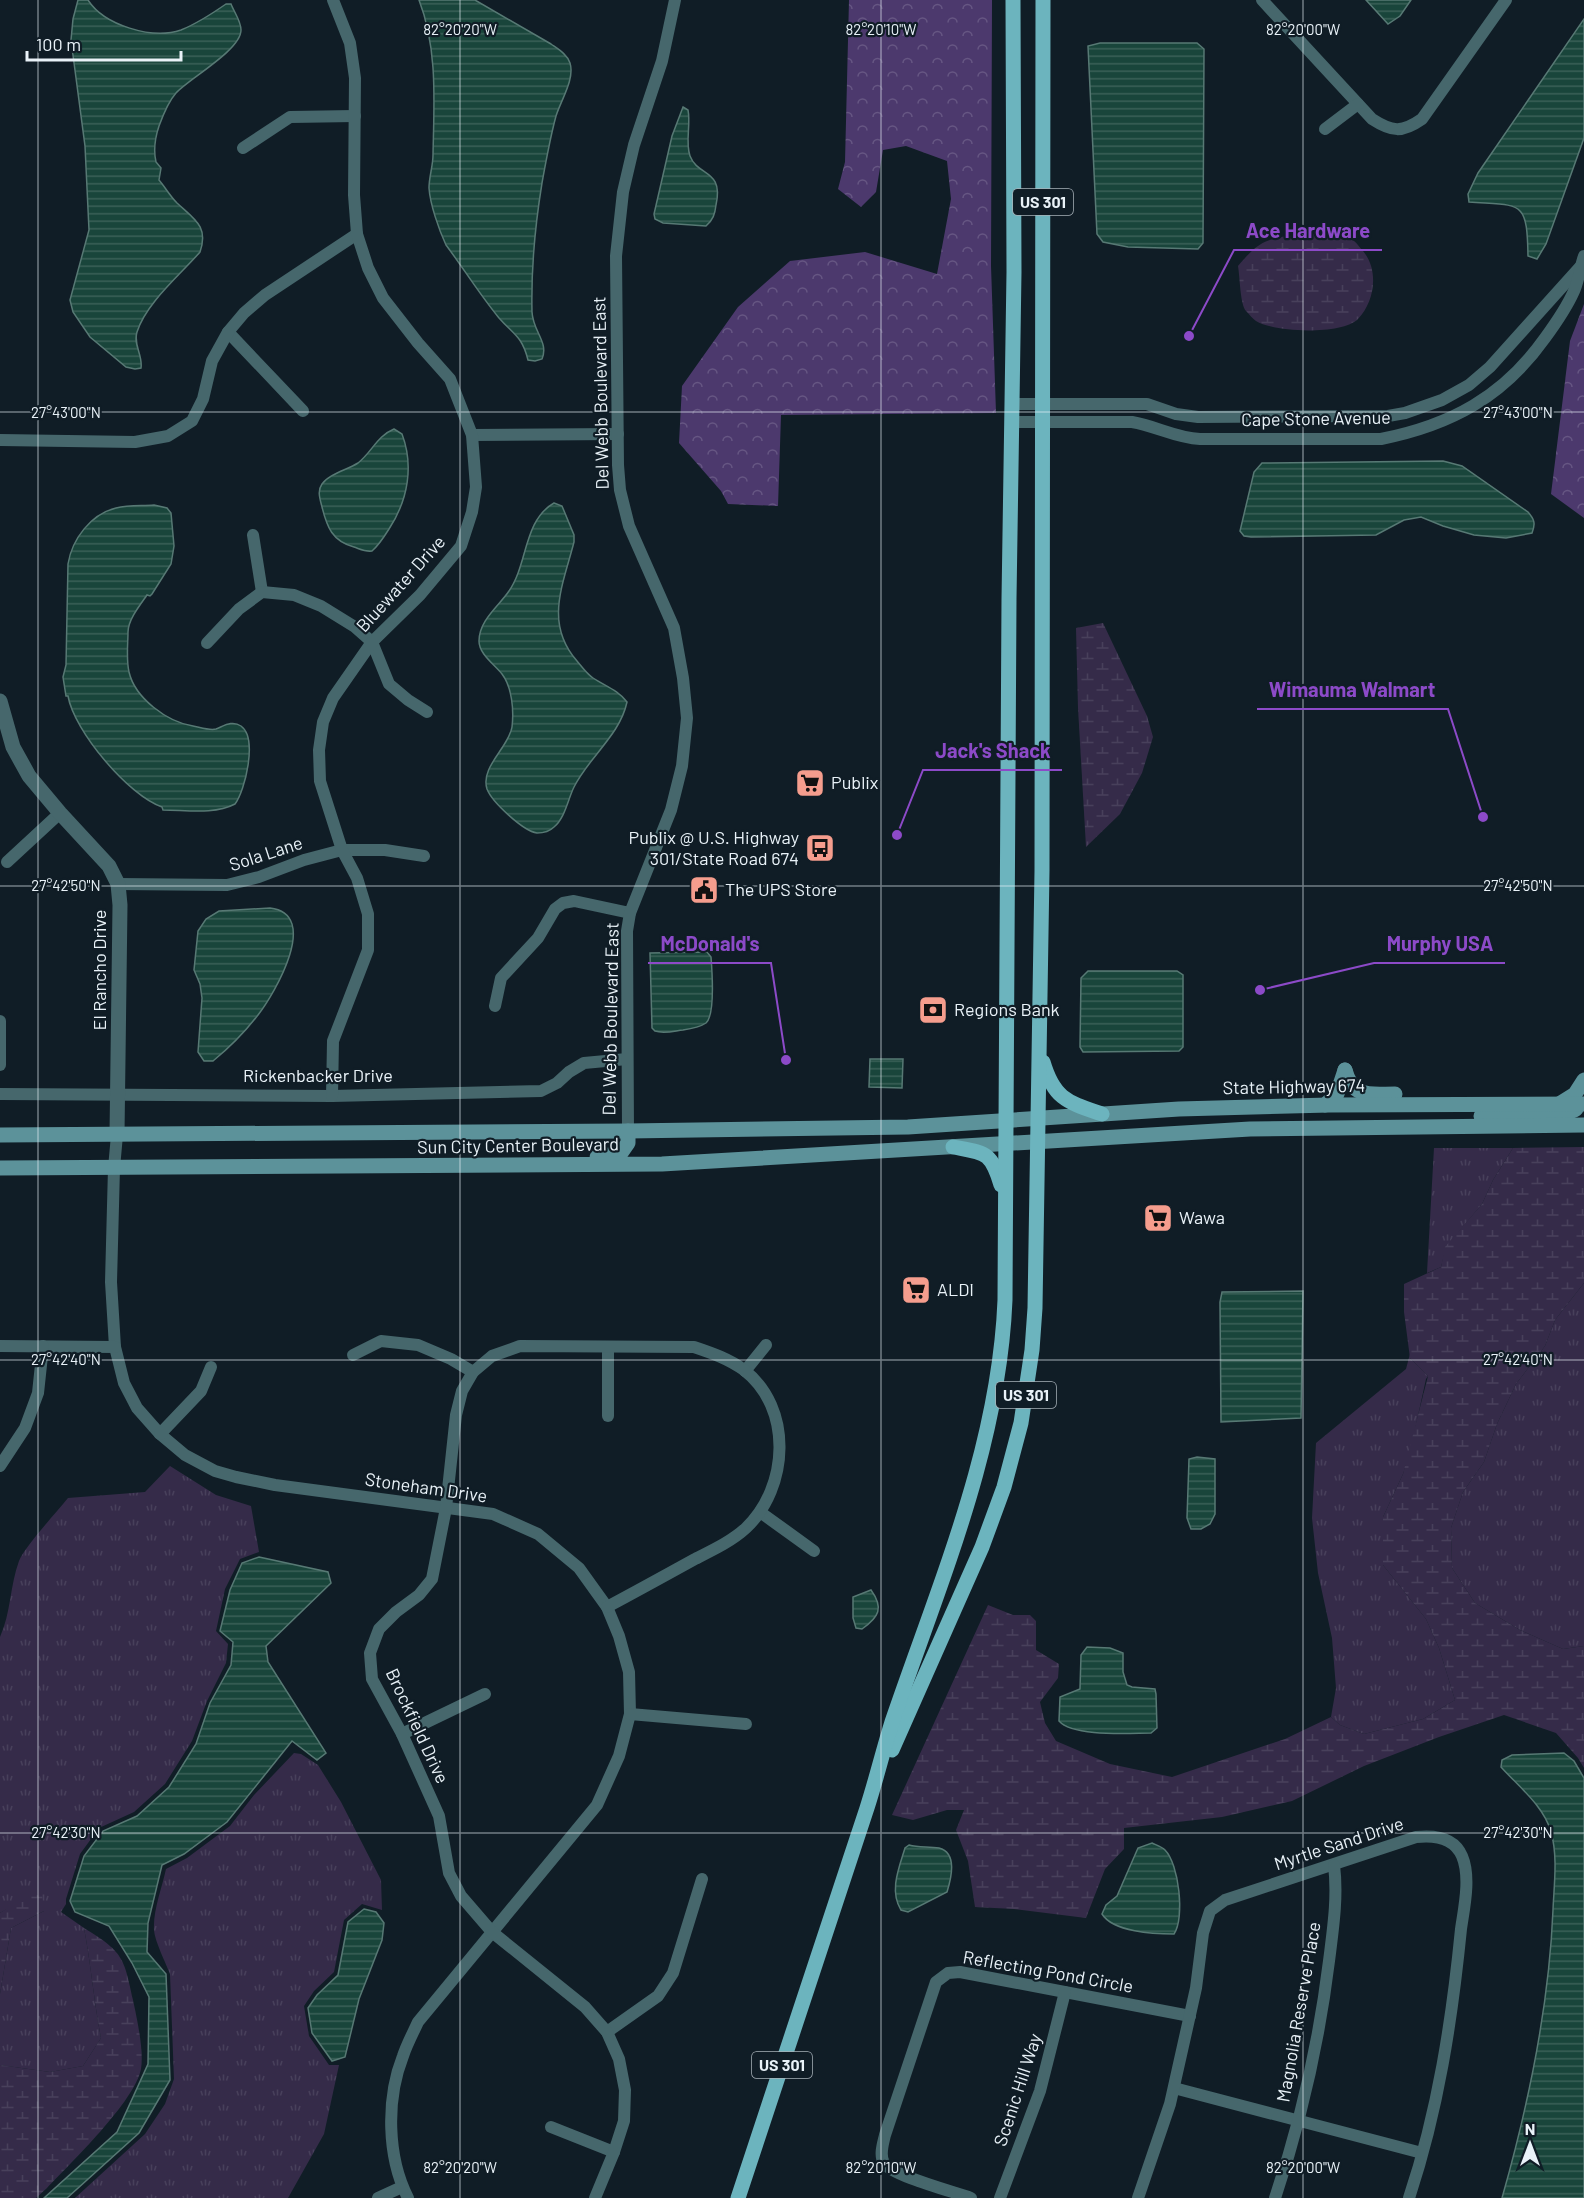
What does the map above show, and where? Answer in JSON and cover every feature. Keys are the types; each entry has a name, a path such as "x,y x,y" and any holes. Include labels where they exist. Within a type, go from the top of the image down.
{"main road":[{"name":"US 301","path":"738,2198 868,1804 891,1726 964,1514 992,1417 1004,1330 1013,404 1013,0"},
{"name":"US 301","path":"868,1804 982,1547 1012,1458 1027,1394 1032,1350 1036,1261 1039,1050 1044,0"},
{"path":"1039,1050 1049,1081 1057,1092 1072,1104 1102,1114"},
{"path":"1325,1105 1336,1094 1345,1070 1350,1084 1360,1092 1462,1096 1487,1104"},
{"path":"1559,1104 1575,1094 1584,1080"},
{"path":"1392,1126 1423,1118 1557,1114 1570,1112 1583,1101"},
{"name":"State Highway 674","path":"1006,1120 1179,1109 1325,1105 1559,1104 1583,1101"},
{"name":"Sun City Center Boulevard","path":"0,1135 908,1127 1006,1120"},
{"path":"1036,1140 1250,1129 1584,1125"},
{"path":"451,1166 486,1158 603,1156 621,1153 628,1143 628,1131"},
{"name":"Sun City Center Boulevard","path":"0,1168 662,1164 1036,1140"},
{"path":"952,1147 978,1152 989,1157 994,1164 1006,1202"}],"street":[{"name":"Bluewater Drive","path":"332,1095 333,1041 368,950 368,914 357,879 342,850 320,782 319,750 323,722 333,698 372,642 420,595 461,546 472,512 476,487 472,435 450,379 382,298 368,268 357,234 354,195 355,78 350,43 333,0"},
{"name":"Del Webb Boulevard East","path":"628,1131 627,931 630,913 671,810 682,766 687,718 674,628 629,526 620,490 616,256 623,192 634,145 662,61 675,0"},
{"path":"1262,0 1372,119 1384,127 1397,130 1410,127 1422,119 1506,0"},
{"path":"1325,129 1358,104"},
{"path":"243,148 290,117 355,116"},
{"path":"0,440 135,442 168,436 192,421 202,399 212,361 228,332 244,313 265,296 357,234"},
{"name":"Cape Stone Avenue","path":"1013,404 1147,404 1176,414 1198,417 1362,417 1405,413 1442,400 1476,379 1517,339 1552,300 1582,261"},
{"name":"Cape Stone Avenue","path":"1012,422 1132,422 1150,425 1185,438 1200,439 1381,439 1409,433 1467,410 1499,390 1523,366 1563,314 1575,288 1582,261"},
{"path":"228,332 303,411"},
{"path":"472,435 618,434"},
{"path":"253,535 262,592"},
{"path":"207,643 239,609 262,592 294,595 321,606 355,627 372,642 389,684 427,712"},
{"name":"El Rancho Drive","path":"0,700 3,719 13,747 29,776 109,866 118,884 120,905 117,1135"},
{"path":"7,862 60,813"},
{"name":"Sola Lane","path":"118,884 227,885 342,850 385,850 424,856"},
{"path":"495,1006 501,978 538,938 555,909 563,903 574,901 630,913"},
{"path":"0,1021 0,1065"},
{"name":"Rickenbacker Drive","path":"0,1094 332,1095 541,1091 557,1083 584,1063 627,1059"},
{"name":"Stoneham Drive","path":"117,1135 111,1281 115,1347 124,1383 137,1408 160,1434 185,1455 215,1471 236,1477 275,1485 493,1514 538,1534 579,1568 607,1607 619,1636 629,1672 630,1714 619,1756 597,1804 418,2022 402,2058 393,2092 392,2128 395,2159 405,2192"},
{"path":"353,1355 381,1341 418,1345 451,1359 473,1372 492,1356 519,1346 694,1347 720,1355 745,1371 761,1389 774,1411 780,1440 777,1477 760,1512 731,1539 607,1607"},
{"path":"745,1371 766,1345"},
{"path":"0,1346 115,1347"},
{"path":"0,1466 25,1428 38,1393 43,1346"},
{"path":"608,1347 608,1416"},
{"path":"160,1434 201,1391 211,1367"},
{"name":"Brockfield Drive","path":"473,1372 462,1391 456,1415 446,1508 432,1579 419,1595 396,1612 379,1629 370,1653 372,1679 402,1734 439,1816 449,1873 461,1896 492,1932 585,2007 607,2032 619,2059 625,2090 624,2121 595,2198"},
{"path":"760,1512 814,1551"},
{"path":"402,1734 485,1694"},
{"path":"630,1714 747,1724"},
{"name":"Myrtle Sand Drive","path":"1138,2198 1174,2088 1190,2016 1203,1933 1210,1911 1225,1900 1416,1837 1433,1835 1455,1845 1462,1857 1466,1873 1465,1897 1452,2008 1440,2079 1409,2198"},
{"name":"Magnolia Reserve Place","path":"1275,2198 1291,2151 1317,2036 1326,1982 1336,1886 1334,1865"},
{"path":"607,2032 658,1996 673,1973 702,1879"},
{"name":"Reflecting Pond Circle","path":"971,2198 895,2172 884,2164 881,2152 936,1982 948,1973 960,1972 1190,2016"},
{"name":"Scenic Hill Way","path":"1000,2198 1040,2091 1065,1992"},
{"path":"1174,2088 1422,2153"},
{"path":"551,2127 614,2152"},
{"path":"378,2198 405,2192"}],"green space":[{"path":"849,0 992,0 991,266 996,413 781,415 778,506 728,504 721,491 679,443 682,386 738,307 790,261 865,252 937,274 951,199 947,161 906,146 883,150 876,192 861,207 838,189 845,162"},
{"path":"1300,234 1327,234 1348,238 1356,243 1368,259 1373,276 1371,295 1364,312 1350,324 1324,330 1278,328 1256,321 1244,308 1238,266 1252,251 1265,242"},
{"path":"1584,304 1584,518 1551,494 1570,341"},
{"path":"1103,623 1147,716 1153,737 1142,773 1120,814 1086,847 1076,628"},
{"path":"1584,1147 1584,1283 1555,1320 1545,1346 1516,1384 1497,1424 1484,1462 1463,1492 1451,1528 1452,1568 1475,1603 1520,1630 1563,1649 1584,1646 1584,1768 1556,1733 1504,1715 1364,1766 1292,1801 1222,1817 1124,1828 1124,1849 1105,1869 1086,1918 1014,1909 975,1907 968,1861 956,1830 964,1810 947,1810 913,1820 892,1815 988,1605 1013,1615 1030,1615 1036,1621 1036,1650 1059,1664 1058,1678 1040,1702 1045,1723 1056,1741 1110,1764 1172,1777 1285,1739 1331,1717 1340,1725 1364,1734 1423,1719 1455,1700 1439,1648 1426,1619 1383,1565 1383,1517 1403,1474 1428,1376 1410,1358 1404,1312 1404,1284 1441,1267 1445,1247 1482,1204 1493,1180 1513,1148"},
{"path":"1434,1148 1513,1148 1493,1180 1482,1204 1446,1247 1441,1267 1427,1273"},
{"path":"1584,1283 1584,1646 1563,1649 1520,1630 1475,1603 1452,1568 1451,1528 1463,1492 1484,1462 1497,1424 1516,1384 1545,1346 1555,1320"},
{"path":"1410,1354 1410,1358 1428,1376 1403,1474 1383,1517 1383,1565 1426,1619 1439,1648 1455,1700 1423,1719 1364,1734 1340,1725 1331,1717 1336,1688 1332,1638 1318,1573 1312,1518 1316,1443 1406,1369"},
{"path":"170,1466 216,1495 251,1506 259,1552 240,1559 225,1589 216,1631 228,1644 226,1663 207,1701 192,1741 165,1784 134,1812 99,1828 80,1854 66,1904 61,1912 84,1928 101,2038 83,2066 50,2072 0,2065 0,1994 11,1928 44,1911 7,1909 0,1913 0,1637 4,1628 16,1570 22,1555 68,1498 145,1492"},
{"path":"294,1753 301,1754 318,1765 341,1802 381,1880 382,1910 362,1904 344,1920 334,1972 314,1991 304,2006 309,2036 329,2065 339,2065 324,2134 288,2198 75,2198 145,2134 165,2104 174,2079 170,1974 154,1930 156,1907 166,1869 187,1858 230,1826 254,1795"},
{"path":"29,1894 42,1896 44,1911 11,1928 0,1994 0,1913"},
{"path":"84,1928 107,1943 124,1965 140,2034 141,2069 127,2098 115,2114 47,2188 36,2198 0,2198 0,2065 50,2072 83,2066 101,2038"}],"shaded area":[{"path":"78,0 88,0 105,17 117,23 156,33 181,30 226,4 231,4 241,27 239,38 233,46 176,93 166,109 158,130 155,153 156,162 161,168 159,180 174,200 198,224 203,236 200,252 165,289 142,321 136,337 141,368 135,369 126,367 90,337 73,312 70,300 89,230 85,146 71,40"},
{"path":"419,0 475,0 551,44 565,54 569,60 571,76 556,116 548,150 535,231 532,312 544,347 542,359 528,360 517,336 499,318 446,245 438,225 429,188 433,159 434,76 429,38"},
{"path":"1366,0 1411,0 1400,16 1388,24"},
{"path":"1584,19 1584,138 1546,244 1537,259 1528,256 1526,224 1518,209 1500,204 1469,202 1468,194 1478,173"},
{"path":"1100,43 1197,43 1204,49 1203,243 1198,249 1128,247 1103,242 1097,234 1088,46"},
{"path":"683,107 688,110 690,156 694,163 713,179 718,193 715,211 706,226 663,223 655,219 654,214 672,136"},
{"path":"394,429 402,434 408,458 405,495 396,518 381,541 372,551 365,551 340,541 332,532 324,514 320,489 329,477 363,459 383,436"},
{"path":"1443,461 1462,466 1528,512 1534,521 1532,533 1506,538 1474,535 1421,517 1404,520 1376,535 1251,537 1244,536 1240,531 1254,472 1262,463"},
{"path":"554,503 562,506 574,535 559,603 561,632 567,647 587,672 627,702 618,725 580,776 561,819 550,830 537,833 524,827 509,815 487,789 486,781 491,765 510,735 513,713 510,692 505,679 484,655 479,641 482,626 515,580 531,532 544,511"},
{"path":"154,505 167,508 171,513 174,546 171,564 152,594 147,595 141,603 130,623 127,651 129,672 132,682 145,699 173,720 211,730 234,724 241,726 246,732 249,753 243,788 235,804 218,810 163,810 162,807 134,790 92,744 66,696 63,677 66,665 68,564 78,537 91,522 107,511 126,506"},
{"path":"270,908 285,913 292,924 293,939 290,956 283,973 248,1028 213,1061 204,1061 198,1052 202,998 200,984 194,970 198,931 206,919 219,911"},
{"path":"707,952 711,957 712,992 711,1011 706,1023 686,1030 655,1031 652,1028 650,953"},
{"path":"1088,971 1177,971 1183,975 1183,1047 1179,1051 1083,1052 1080,1047 1081,978"},
{"path":"870,1059 903,1059 902,1088 869,1087"},
{"path":"1303,1291 1301,1418 1221,1422 1220,1302 1222,1292"},
{"path":"1197,1457 1215,1459 1215,1514 1210,1524 1201,1529 1191,1529 1187,1518 1189,1459"},
{"path":"259,1557 328,1572 331,1583 266,1646 268,1662 326,1753 317,1760 292,1741 227,1822 184,1854 162,1865 148,1923 147,1952 166,1974 170,2080 139,2133 67,2198 44,2198 117,2132 148,2064 149,1997 132,1963 109,1926 75,1912 70,1901 84,1856 103,1831 137,1816 169,1787 196,1744 210,1703 231,1665 233,1642 220,1631 230,1590 242,1563"},
{"path":"871,1590 877,1602 878,1612 862,1629 856,1628 853,1618 853,1597"},
{"path":"1087,1647 1110,1648 1123,1653 1123,1672 1127,1685 1155,1689 1157,1728 1151,1733 1088,1732 1076,1730 1059,1721 1060,1697 1080,1689 1081,1655"},
{"path":"1564,1753 1574,1761 1584,1778 1584,2198 1502,2198 1521,2127 1542,2019 1551,1947 1555,1871 1553,1841 1548,1823 1537,1805 1501,1767 1502,1760 1512,1755"},
{"path":"1152,1843 1165,1850 1170,1857 1177,1879 1180,1904 1174,1934 1124,1928 1107,1920 1102,1914 1106,1905 1117,1896 1138,1848"},
{"path":"909,1845 939,1848 945,1851 949,1855 952,1867 947,1892 908,1912 901,1910 897,1903 895,1887 905,1848"},
{"path":"364,1909 376,1912 384,1923 382,1940 359,1999 345,2057 332,2061 312,2033 308,2008 317,1995 338,1975 348,1922"}],"place":[{"name":"Ace Hardware","path":"1189,336"},
{"name":"Publix","path":"810,783"},
{"name":"Wimauma Walmart","path":"1483,817"},
{"name":"Jack's Shack","path":"897,835"},
{"name":"Publix @ U.S. Highway 301/State Road 674","path":"820,848"},
{"name":"The UPS Store","path":"704,890"},
{"name":"Murphy USA","path":"1260,990"},
{"name":"Regions Bank","path":"933,1010"},
{"name":"McDonald's","path":"786,1060"},
{"name":"Wawa","path":"1158,1218"},
{"name":"ALDI","path":"916,1290"}]}
